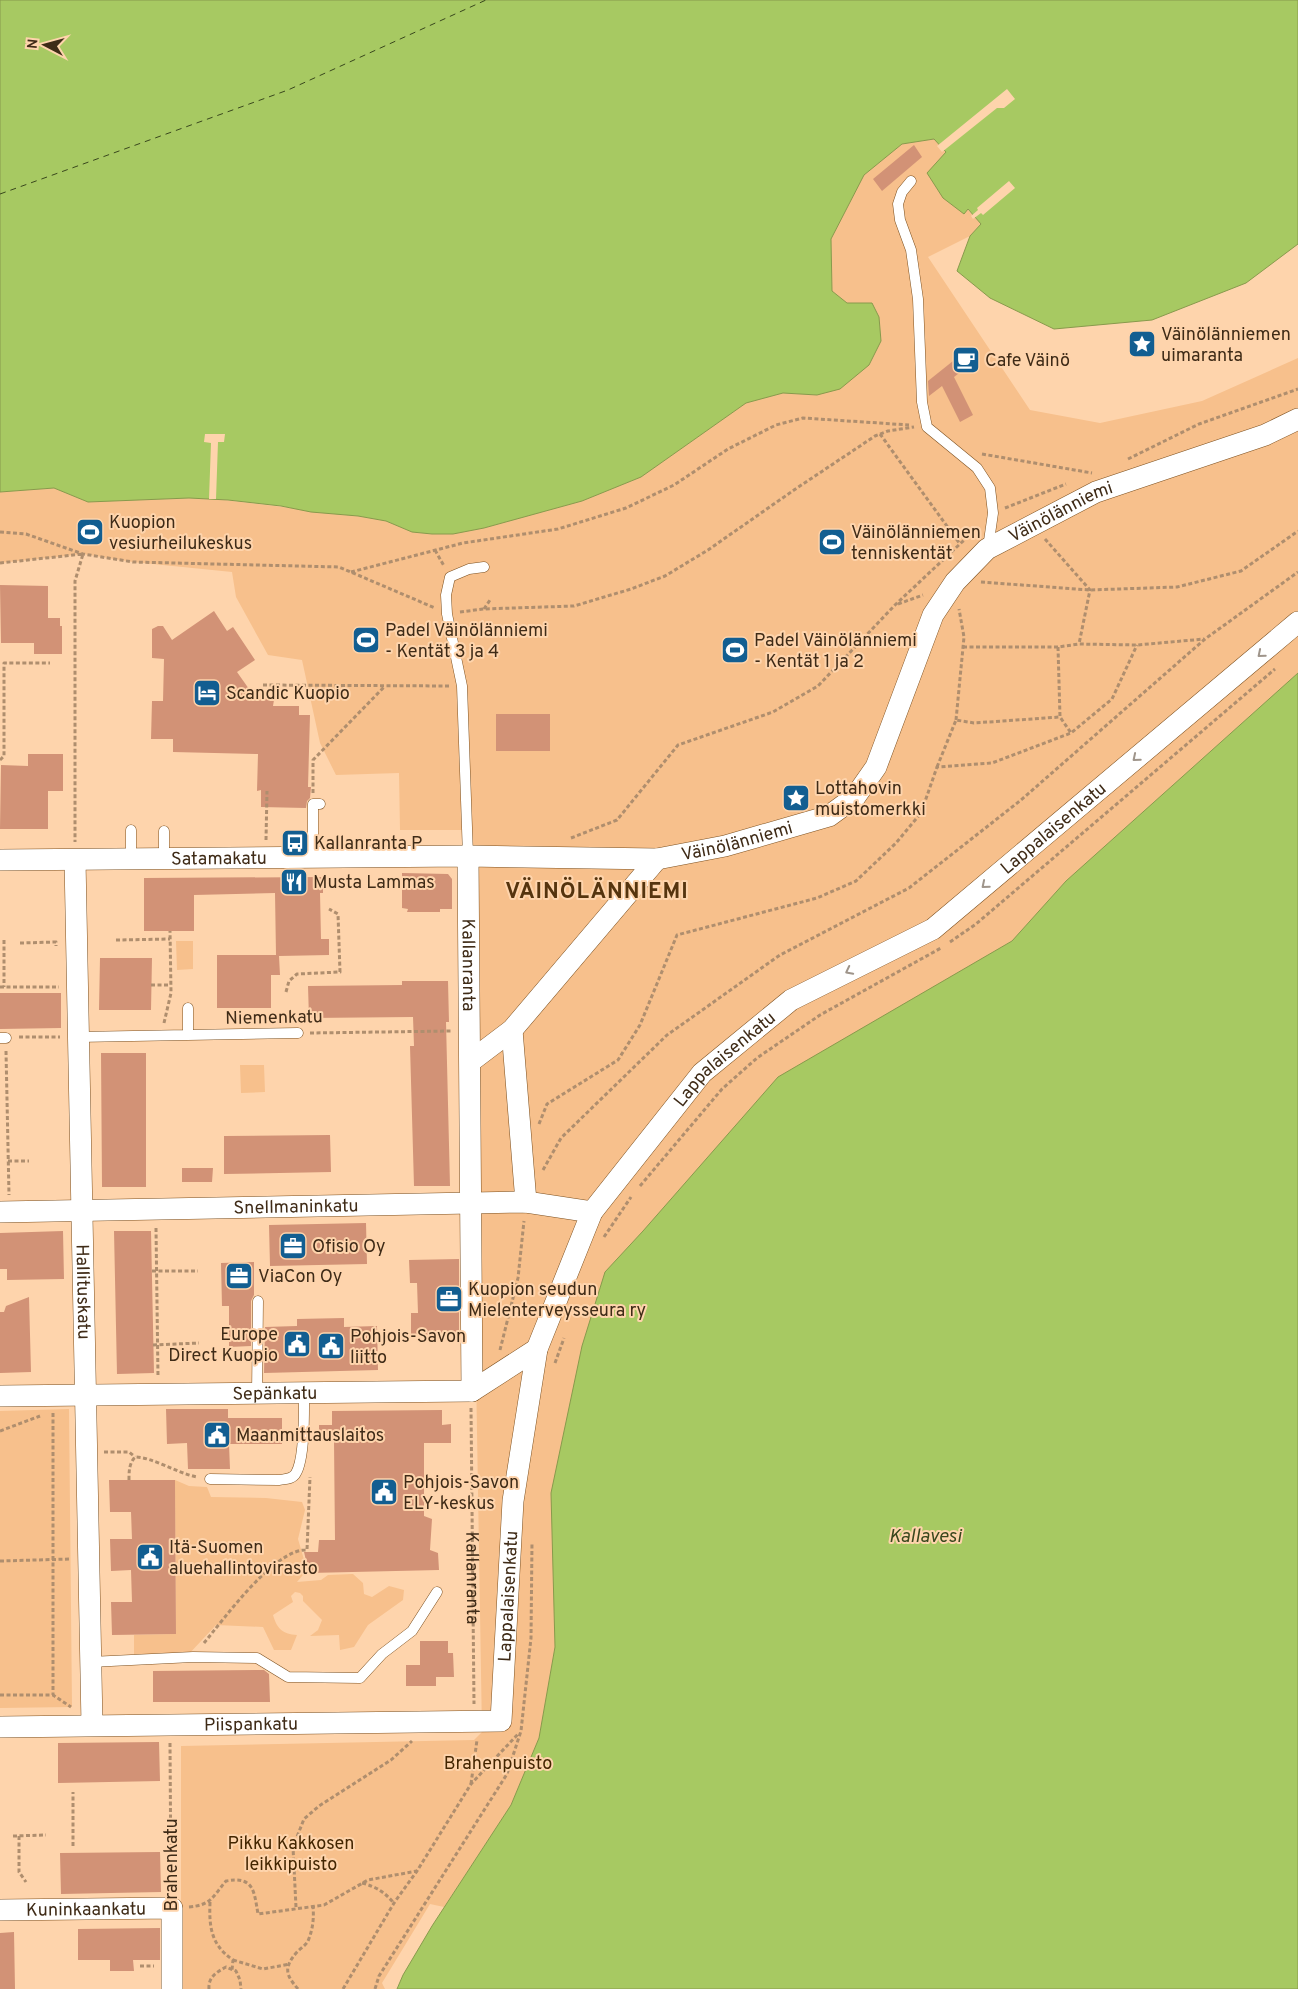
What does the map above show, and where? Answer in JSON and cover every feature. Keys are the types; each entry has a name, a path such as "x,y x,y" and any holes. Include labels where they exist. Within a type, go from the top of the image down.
{"street":[{"name":"Väinölänniemi","path":"468,856 658,859 725,846 828,816 855,797 876,767 933,615 955,582 988,549 1096,492 1265,435 1298,419"},
{"name":"Lappalaisenkatu","path":"501,1721 513,1501 537,1349 592,1212 702,1073 791,1000 933,929 1298,622"},
{"name":"Satamakatu","path":"0,860 468,856"},
{"name":"Kallanranta","path":"468,856 472,1397"},
{"path":"471,1061 512,1030 658,859"},
{"name":"Hallituskatu","path":"75,860 72,1037 82,1211 92,1725"},
{"path":"512,1030 526,1202"},
{"name":"Snellmaninkatu","path":"5,1205 82,1211 526,1202 592,1212"},
{"path":"472,1397 537,1349"},
{"name":"Sepänkatu","path":"0,1396 304,1393 472,1397"},
{"name":"Piispankatu","path":"0,1727 501,1721"},
{"name":"Kuninkaankatu","path":"0,1910 172,1908"},
{"name":"Brahenkatu","path":"172,1908 172,1989"}],"lane":[{"path":"911,181 902,192 898,204 900,220 911,250 918,299 922,402 927,427 977,468 990,488 993,513 988,549"},
{"name":"Kallanranta","path":"468,856 462,686 447,614 446,595 450,577 469,569 484,567"},
{"path":"313,857 317,804"},
{"path":"131,830 131,860"},
{"path":"164,831 164,859"},
{"path":"188,1008 188,1035"},
{"name":"Niemenkatu","path":"72,1037 298,1033"},
{"path":"257,1394 258,1301"},
{"path":"210,1479 279,1480 290,1479 296,1474 301,1455 304,1393"},
{"path":"90,1662 193,1657 257,1658 288,1677 360,1678 382,1654 412,1631 437,1592"}],"path":[{"path":"1119,464 1199,424 1298,389"},
{"path":"351,572 463,543 558,529 626,508 674,485 728,449 776,425 803,418 927,427"},
{"path":"0,532 26,534 83,554 133,562 339,567 447,614 483,609 574,606 631,589 665,576 708,550 794,490 880,434 910,426 927,427"},
{"path":"880,434 960,544"},
{"path":"957,450 1093,474 1084,477"},
{"path":"562,838 572,838 616,820 678,745 773,712 818,686 895,605 993,513 1075,481"},
{"path":"1033,525 1090,590"},
{"path":"895,605 955,582 997,582 1090,590 1177,587 1241,571 1298,531"},
{"path":"0,563 83,554"},
{"path":"75,860 75,581 83,554"},
{"path":"499,1354 518,1278 526,1202 561,1138 667,1035 780,955 909,888 1028,794 1205,639 1298,572"},
{"path":"537,1131 547,1104 618,1060 640,1025 677,935 818,898 856,881 896,843 921,813 956,720 964,637 955,582"},
{"path":"1079,644 1090,590"},
{"path":"483,609 490,600"},
{"path":"963,647 1058,647 1079,644 1138,645 1205,639"},
{"path":"937,767 992,764 1071,733 1112,699 1138,645"},
{"path":"1058,647 1060,717 1071,733"},
{"path":"0,760 4,756 4,663 50,663"},
{"path":"601,1244 630,1198 660,1160 722,1089 758,1058 820,1015 929,956 976,924 1276,668"},
{"path":"263,685 462,686"},
{"path":"317,804 313,760 386,686"},
{"path":"956,720 974,723 1060,717"},
{"path":"265,858 267,791"},
{"path":"286,992 289,981 297,974 340,972 338,914 329,909"},
{"path":"162,1035 171,993 170,931"},
{"path":"116,940 170,939"},
{"path":"4,940 2,987 65,987"},
{"path":"20,943 56,942"},
{"path":"152,985 170,985"},
{"name":"Niemenkatu","path":"298,1033 469,1030"},
{"path":"5,1205 8,1161 3,1038 72,1037"},
{"path":"8,1161 29,1161"},
{"path":"156,1222 158,1385"},
{"path":"152,1271 198,1271"},
{"path":"554,1367 566,1332"},
{"path":"153,1345 199,1343"},
{"name":"Kallanranta","path":"471,1784 477,1742 474,1722 472,1397"},
{"path":"1,1431 53,1411 53,1694"},
{"path":"102,1452 128,1452 191,1476 210,1479"},
{"path":"129,1480 131,1461 135,1456"},
{"path":"193,1657 268,1568 293,1552 307,1550 308,1493"},
{"path":"375,1989 378,1976 507,1774 521,1731 531,1638 532,1535"},
{"path":"0,1561 70,1559"},
{"path":"0,1695 53,1694 72,1708"},
{"path":"343,1989 394,1903 417,1871 471,1784 521,1731"},
{"name":"Brahenkatu","path":"170,1740 172,1908"},
{"path":"296,1907 293,1847 304,1819 319,1806 391,1760 413,1741"},
{"path":"73,1792 73,1846"},
{"path":"13,1836 46,1835"},
{"path":"19,1836 19,1872 26,1882"},
{"path":"172,1908 202,1906 210,1901 226,1880 236,1879 246,1881 254,1889 258,1914 296,1907 324,1905 368,1880 417,1871"},
{"path":"361,1883 375,1886 384,1891 394,1903"},
{"path":"210,1901 210,1929 227,1955 234,1960 263,1969 290,1964"},
{"path":"298,1989 289,1980 288,1968 296,1953 307,1943 313,1927 313,1906"},
{"path":"232,1970 234,1960"},
{"path":"209,1989 209,1984 215,1972 226,1968 236,1971 241,1989"}],"green space":[{"path":"934,139 946,152 964,213 967,209 981,224 970,236 928,257 1030,410 1100,423 1202,401 1298,358 1298,673 1066,881 1012,941 967,968 553,1545 555,1647 539,1738 511,1805 444,1907 430,1904 382,1983 385,1989 181,1989 181,1746 474,1740 482,1732 467,830 400,830 399,773 336,775 320,743 302,660 268,655 236,597 232,572 133,562 83,554 0,563 0,492 54,488 88,502 189,498 216,499 358,516 386,521 412,532 432,534 453,534 484,528 582,501 641,477 746,403 783,393 817,395 869,365 881,340 879,317 847,303 832,291 831,239 864,175 902,144"},
{"path":"176,941 193,941 193,969 177,970"},
{"path":"240,1065 264,1065 265,1092 241,1093"},
{"path":"69,1409 72,1707 0,1708 0,1411"},
{"path":"175,1480 189,1486 207,1487 211,1497 266,1498 302,1502 305,1510 298,1539 307,1570 297,1582 321,1580 328,1575 353,1574 363,1583 364,1594 372,1597 389,1586 404,1590 403,1600 368,1625 354,1647 340,1650 339,1635 310,1636 318,1630 322,1620 303,1601 303,1596 295,1592 291,1596 293,1602 273,1615 276,1624 281,1630 297,1635 291,1650 274,1650 263,1627 216,1625 188,1655 134,1657 134,1635 176,1634"}],"water":[{"path":"0,0 1298,0 1298,244 1246,283 1152,320 1054,329 990,298 957,271 970,236 981,224 968,209 964,214 943,198 927,173 946,152 934,139 902,144 864,175 831,239 832,291 847,303 872,303 879,317 881,341 869,365 840,389 817,395 783,393 746,403 641,477 582,501 484,528 453,534 432,534 412,532 386,521 358,516 311,512 281,506 228,500 189,498 88,502 54,488 0,492"},
{"name":"Kallavesi","path":"1298,673 1298,1989 397,1989 403,1975 432,1926 511,1805 539,1738 555,1647 551,1493 582,1346 605,1272 778,1077 1012,941 1066,881"}],"pier":[{"path":"1007,89 1015,99 1004,108 997,108 942,152 937,146"},
{"path":"1009,181 1015,188 983,215 981,213 973,219 971,216 978,210 977,208"},
{"path":"205,434 225,434 224,442 218,442 216,499 209,499 211,443 204,442"}],"building":[{"path":"914,145 922,157 882,191 873,179"},
{"path":"968,349 976,360 954,377 973,415 960,422 942,386 929,396 928,381"},
{"path":"0,585 48,586 48,618 60,618 60,626 62,626 62,654 34,654 34,643 1,643"},
{"path":"214,611 227,631 233,627 255,660 237,672 249,689 260,690 266,699 274,700 273,706 299,706 299,715 310,715 308,787 311,787 310,798 307,801 306,808 261,807 261,790 257,791 258,754 173,752 173,739 151,739 152,701 163,701 164,659 152,658 152,629 163,626 172,640"},
{"path":"496,714 550,714 550,751 496,751"},
{"path":"28,754 63,754 63,791 48,791 48,829 0,829 1,765 28,766"},
{"path":"402,873 448,874 452,879 452,909 440,909 440,912 407,912 408,909 402,908"},
{"path":"323,877 323,893 320,893 321,939 329,939 329,955 279,956 280,975 271,975 271,1008 217,1008 217,955 276,955 275,893 194,895 194,931 144,931 144,878"},
{"path":"100,958 152,958 151,1010 99,1010"},
{"path":"402,981 448,981 449,1022 446,1022 450,1186 414,1186 410,1046 414,1046 413,1017 309,1018 308,986 402,985"},
{"path":"0,993 61,993 61,1028 0,1029"},
{"path":"101,1053 146,1053 146,1187 102,1187"},
{"path":"330,1135 331,1172 224,1174 224,1136"},
{"path":"182,1168 213,1168 212,1182 182,1182"},
{"path":"366,1223 367,1264 270,1266 269,1225"},
{"path":"63,1231 64,1279 7,1280 7,1269 0,1269 0,1233"},
{"path":"114,1231 151,1231 154,1373 117,1374"},
{"path":"459,1259 459,1334 411,1335 411,1313 418,1313 417,1283 410,1283 409,1260"},
{"path":"254,1262 254,1295 251,1301 251,1346 229,1347 229,1306 222,1306 221,1263"},
{"path":"29,1297 31,1372 0,1373 0,1312 4,1312 6,1306"},
{"path":"344,1318 344,1327 377,1326 378,1370 264,1373 265,1327 297,1326 297,1319"},
{"path":"166,1409 228,1409 228,1418 282,1418 282,1444 229,1444 230,1469 188,1469 187,1443 167,1444"},
{"path":"442,1410 442,1425 451,1424 451,1443 424,1443 424,1516 432,1519 430,1550 438,1553 439,1570 309,1573 304,1552 318,1552 319,1540 335,1540 334,1441 319,1441 319,1425 332,1425 332,1411"},
{"path":"109,1480 175,1480 176,1634 112,1635 111,1602 132,1602 131,1570 111,1571 110,1539 132,1539 131,1512 110,1512"},
{"path":"420,1641 448,1641 448,1653 453,1653 454,1677 436,1677 436,1686 406,1686 406,1665 420,1665"},
{"path":"264,1670 269,1674 270,1702 153,1702 153,1671"},
{"path":"159,1742 160,1781 58,1783 58,1743"},
{"path":"160,1852 161,1892 61,1894 60,1853"},
{"path":"160,1928 160,1960 133,1960 134,1971 110,1971 110,1960 78,1960 78,1929"},
{"path":"14,1932 15,1989 0,1989 0,1933"}],"ferry route":[{"path":"0,194 288,90 486,0"}],"place":[{"name":"Väinölänniemen uimaranta","path":"1142,344"},
{"name":"Cafe Väinö","path":"966,360"},
{"name":"Kuopion vesiurheilukeskus","path":"90,532"},
{"name":"Väinölänniemen tenniskentät","path":"832,542"},
{"name":"Padel Väinölänniemi - Kentät 3 ja 4","path":"366,640"},
{"name":"Padel Väinölänniemi - Kentät 1 ja 2","path":"735,650"},
{"name":"Scandic Kuopio","path":"207,693"},
{"name":"Lottahovin muistomerkki","path":"796,798"},
{"name":"Kallanranta P","path":"295,843"},
{"name":"Musta Lammas","path":"294,882"},
{"name":"Ofisio Oy","path":"293,1246"},
{"name":"ViaCon Oy","path":"239,1276"},
{"name":"Kuopion seudun Mielenterveysseura ry","path":"449,1299"},
{"name":"Europe Direct Kuopio","path":"297,1344"},
{"name":"Pohjois-Savon liitto","path":"331,1346"},
{"name":"Maanmittauslaitos","path":"217,1435"},
{"name":"Pohjois-Savon ELY-keskus","path":"384,1492"},
{"name":"Itä-Suomen aluehallintovirasto","path":"150,1557"}],"district":[{"name":"VÄINÖLÄNNIEMI","path":"597,890"}],"park label":[{"name":"Brahenpuisto","path":"498,1763"},
{"name":"Pikku Kakkosen leikkipuisto","path":"291,1854"}]}
